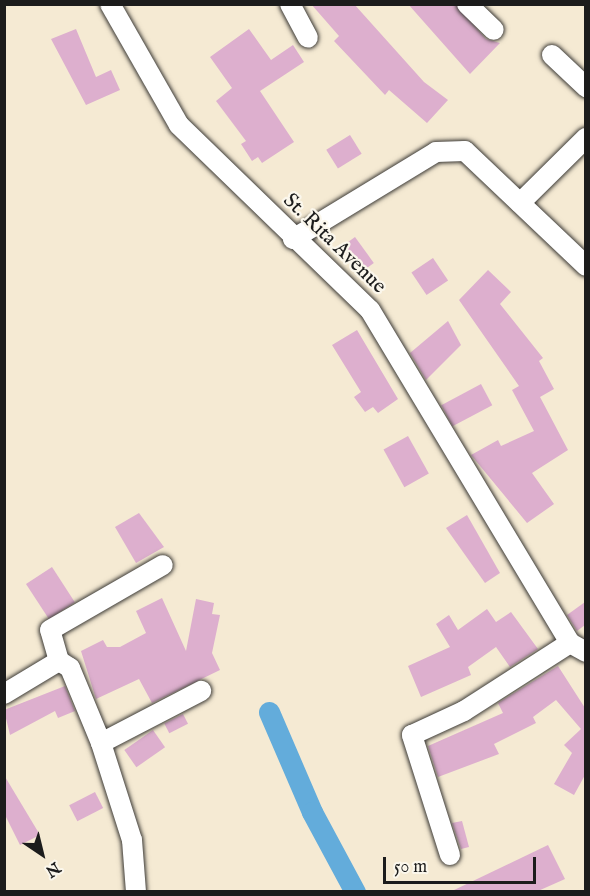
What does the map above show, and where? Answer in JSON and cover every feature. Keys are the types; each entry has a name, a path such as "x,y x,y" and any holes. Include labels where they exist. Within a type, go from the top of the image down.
{"street":[{"name":"St. Rita Avenue","path":"110,4 179,124 293,239 370,310 578,648"},
{"path":"290,4 308,38"},
{"path":"467,4 494,30"},
{"path":"552,55 585,87"},
{"path":"520,203 585,138"},
{"path":"293,239 436,152 465,151 585,266"},
{"path":"136,891 132,840 101,743 70,668 59,661 50,630 163,565"},
{"path":"450,855 412,735 464,711 578,648"},
{"path":"4,694 59,661"},
{"path":"101,743 201,691"}],"building":[{"path":"311,4 354,4 424,82 448,100 427,123 389,90 385,95 334,41 339,36"},
{"path":"408,4 455,4 486,39 500,43 470,74"},
{"path":"76,29 96,77 111,70 120,90 86,105 51,39"},
{"path":"249,29 271,60 293,45 304,62 260,91 294,142 262,163 258,157 252,161 241,144 246,141 216,101 232,88 210,57"},
{"path":"350,135 362,154 338,168 326,150"},
{"path":"355,237 374,263 360,273 341,247"},
{"path":"433,258 448,280 427,295 411,273"},
{"path":"488,270 511,292 500,304 543,358 539,361 554,389 540,397 568,450 532,473 554,504 527,523 471,455 498,440 501,446 534,431 512,390 519,386 459,300"},
{"path":"448,321 461,345 426,380 410,353"},
{"path":"357,330 398,399 378,413 373,407 365,412 354,397 361,392 332,345"},
{"path":"481,384 492,405 453,426 441,405"},
{"path":"408,436 429,474 404,487 384,450"},
{"path":"139,513 164,547 136,563 115,527"},
{"path":"467,515 500,573 485,583 446,528"},
{"path":"52,567 75,602 49,619 26,584"},
{"path":"162,598 186,651 196,599 214,603 212,614 220,615 212,653 220,670 152,703 139,679 96,699 81,651 103,640 107,647 120,647 146,633 136,611"},
{"path":"585,602 585,625 577,631 567,615"},
{"path":"487,609 496,622 511,612 538,649 510,667 496,647 468,667 471,675 421,697 408,666 450,647 436,624 449,615 458,630"},
{"path":"558,666 585,708 585,775 574,795 554,784 572,753 564,745 581,729 556,700 533,717 536,723 494,744 499,754 438,777 428,746 503,713 498,703"},
{"path":"65,686 75,711 58,718 55,711 10,735 4,710"},
{"path":"183,714 188,724 169,733 164,724"},
{"path":"153,730 165,747 136,767 124,750"},
{"path":"4,775 40,835 20,845 4,813"},
{"path":"95,792 103,808 77,821 69,805"},
{"path":"462,821 469,847 461,849 452,823"},
{"path":"548,845 565,879 538,891 452,891"}],"waterway":[{"path":"269,712 312,812 355,892"}]}
